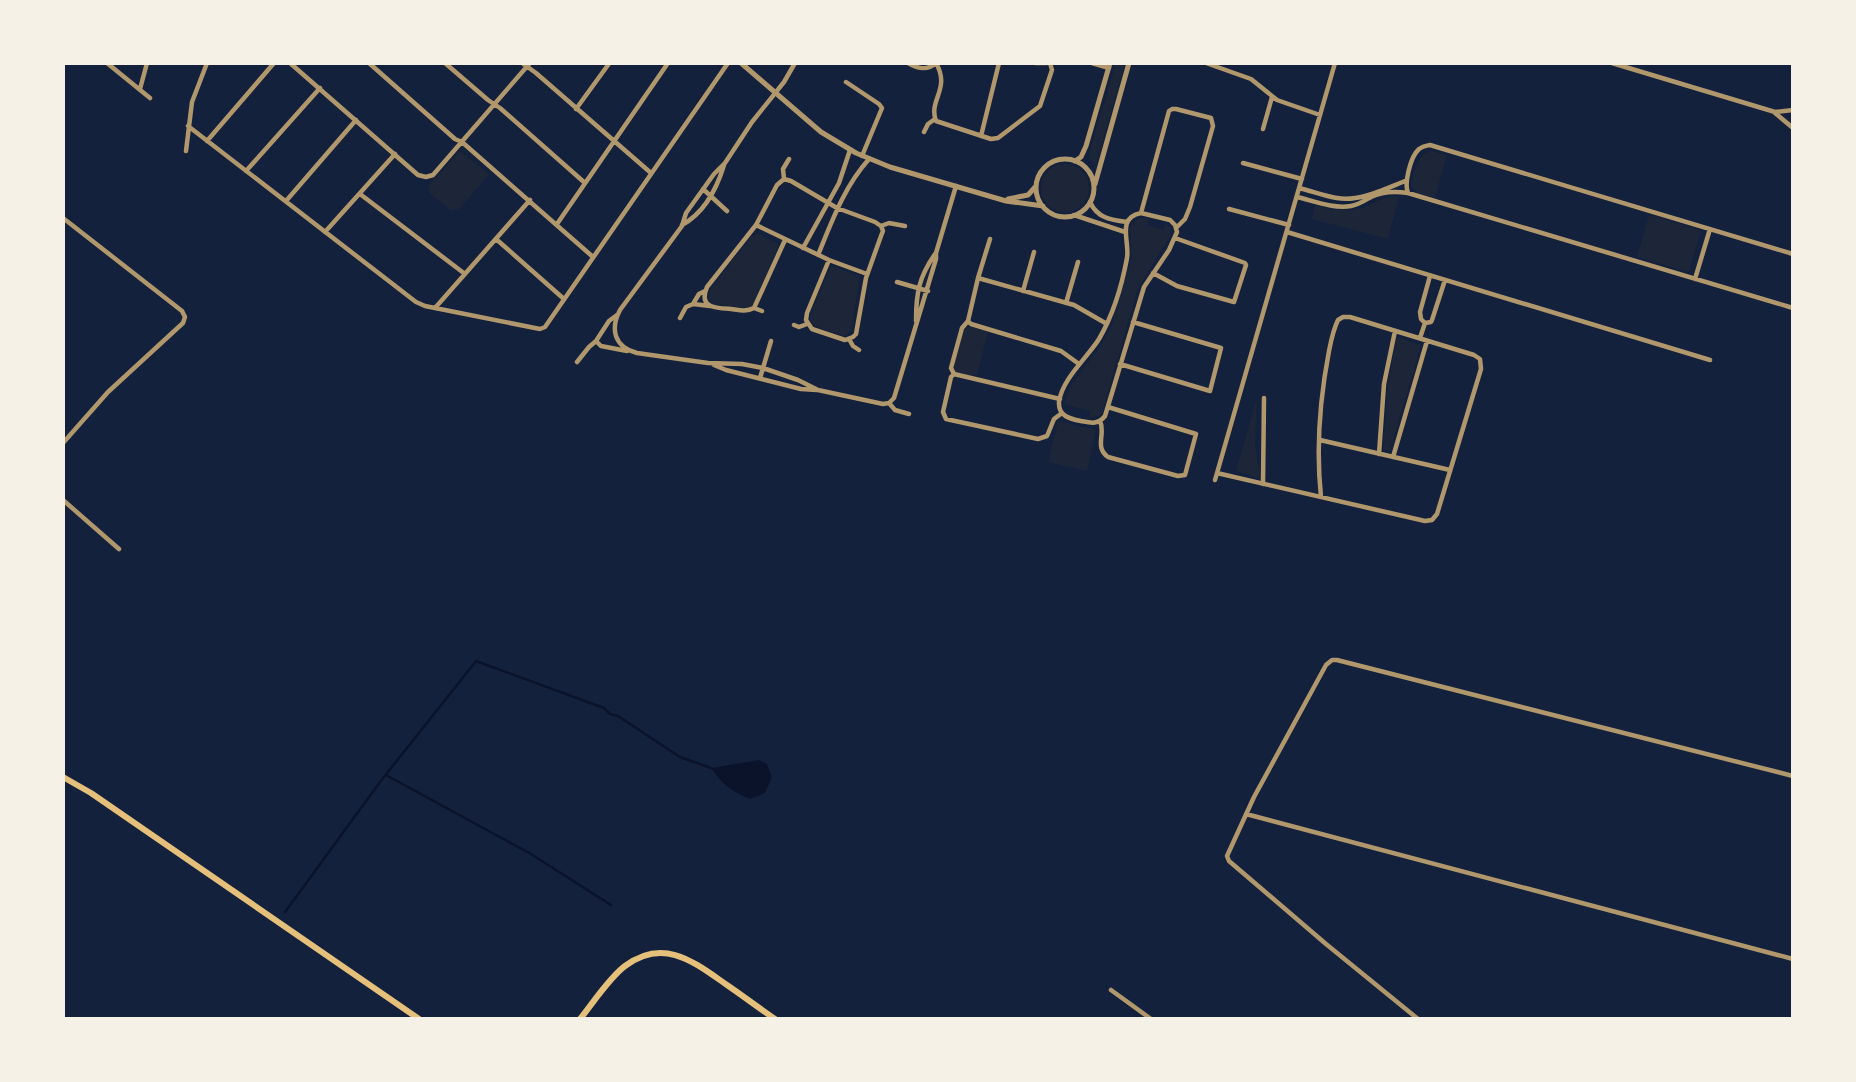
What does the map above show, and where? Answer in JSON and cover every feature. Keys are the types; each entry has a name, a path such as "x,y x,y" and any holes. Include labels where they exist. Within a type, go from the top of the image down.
{"main road":[{"path":"63,777 91,793 419,1019"},
{"path":"580,1019 622,968 643,957 662,953 680,956 696,963 775,1019"}],"street":[{"path":"107,63 150,98"},
{"path":"140,90 147,63"},
{"path":"186,151 195,91 207,63"},
{"path":"207,141 274,63"},
{"path":"290,63 418,175 426,177 433,175 529,65"},
{"path":"369,63 593,257"},
{"path":"445,63 585,183"},
{"path":"522,63 529,65 651,173"},
{"path":"557,225 668,63"},
{"path":"188,126 416,302 542,329 728,63"},
{"path":"741,63 821,132 865,158 1001,200 1042,206 1055,215 1074,215 1125,233"},
{"path":"577,362 609,321 618,314 682,226 711,196 725,163 795,63"},
{"path":"908,63 922,69 936,63 941,71 943,81 934,111 935,119 939,123 991,138 998,138 1038,109 1043,102 1052,71 1049,63 1035,63"},
{"path":"981,136 999,63"},
{"path":"1075,161 1081,157 1086,146 1109,65 1092,63"},
{"path":"1074,215 1090,202 1129,63"},
{"path":"1206,63 1251,79 1272,97 1320,115"},
{"path":"1215,481 1335,63"},
{"path":"1612,63 1775,113 1791,127"},
{"path":"576,108 608,65"},
{"path":"818,255 837,208 865,158 882,108 846,82"},
{"path":"246,171 320,88"},
{"path":"1263,129 1272,97"},
{"path":"1141,213 1169,111 1172,108 1213,120 1187,214 1176,228"},
{"path":"1775,113 1793,110"},
{"path":"1791,127 1788,117 1793,110"},
{"path":"924,132 928,124 935,119"},
{"path":"286,201 356,120"},
{"path":"1408,193 1406,181 1416,152 1430,145 1793,254"},
{"path":"803,248 843,173 850,150"},
{"path":"326,232 395,154"},
{"path":"784,179 782,171 789,159"},
{"path":"1042,206 1037,195 1038,176 1048,165 1061,159 1082,165 1089,173 1093,191"},
{"path":"682,226 686,213 725,163"},
{"path":"1243,163 1302,179"},
{"path":"784,179 837,208 881,226 883,231 862,292 856,334 849,339 832,337 812,329 807,324 807,313 829,260"},
{"path":"680,317 683,309 693,304 699,294 705,291 756,225 775,188 784,179"},
{"path":"1299,188 1344,198 1368,194 1406,181"},
{"path":"916,323 918,288 936,253 956,186"},
{"path":"1001,200 1028,195 1036,186"},
{"path":"703,189 727,212"},
{"path":"1297,197 1340,207 1357,205 1384,192 1408,193 1793,308"},
{"path":"359,194 465,274"},
{"path":"435,308 530,200"},
{"path":"1090,202 1098,214 1127,222"},
{"path":"1229,208 1289,225"},
{"path":"1141,213 1171,221 1177,232 1175,238 1144,287 1105,416 1092,423 1071,419 1062,413 1059,405 1063,390 1079,364 1094,348 1107,324 1127,259 1127,222 1141,213"},
{"path":"63,218 182,311 185,317 183,323 108,392 63,443"},
{"path":"881,226 889,223 905,226"},
{"path":"756,225 829,260 867,274"},
{"path":"1695,279 1710,229"},
{"path":"1287,232 1710,360"},
{"path":"1153,273 1177,286 1234,302 1246,264 1175,238"},
{"path":"496,239 564,299"},
{"path":"954,374 951,368 962,328 968,321 990,239"},
{"path":"693,304 747,311 754,307 785,240"},
{"path":"1023,291 1034,252"},
{"path":"708,363 801,388 889,403 894,398 922,311 936,253"},
{"path":"1066,303 1078,262"},
{"path":"1425,323 1419,312 1430,276"},
{"path":"978,278 1078,307 1107,324"},
{"path":"1425,323 1433,320 1445,280"},
{"path":"897,282 928,290"},
{"path":"705,291 705,299 710,306"},
{"path":"754,307 762,311"},
{"path":"618,314 614,328 616,336 620,344 631,351"},
{"path":"1217,473 1263,484 1425,521 1430,521 1437,514 1481,369 1481,360 1476,356 1348,317 1338,320 1327,362 1320,440 1321,497"},
{"path":"968,321 1061,351 1079,364"},
{"path":"1120,365 1210,391 1221,348 1133,322"},
{"path":"1420,338 1425,323"},
{"path":"794,325 799,327 807,324"},
{"path":"1379,454 1384,384 1395,331"},
{"path":"849,339 859,350"},
{"path":"596,341 601,346 620,351 763,368 799,380 818,390"},
{"path":"760,378 771,341"},
{"path":"1393,457 1427,341"},
{"path":"954,374 1060,399"},
{"path":"954,374 943,412 946,419 1038,439 1047,436 1054,419 1062,413"},
{"path":"1263,484 1264,398"},
{"path":"889,403 895,410 909,414"},
{"path":"1100,421 1103,429 1100,450 1108,457 1185,475 1196,435 1108,407"},
{"path":"1320,440 1450,470"},
{"path":"63,500 119,549"},
{"path":"1418,1019 1326,944 1229,861 1227,856 1246,814 1326,665 1332,660 1793,776"},
{"path":"1246,814 1793,959"},
{"path":"1111,990 1151,1019"}],"shaded area":[{"path":"1116,63 1125,63 1096,165 1088,158"},
{"path":"460,151 489,174 459,209 451,210 430,194 429,185"},
{"path":"1432,151 1447,155 1435,198 1417,193 1411,185 1419,159"},
{"path":"1065,164 1082,171 1089,188 1082,205 1065,212 1048,205 1041,188 1048,171"},
{"path":"1394,196 1399,197 1388,239 1312,219 1315,205 1349,210"},
{"path":"1649,215 1701,230 1689,272 1637,257"},
{"path":"1139,218 1149,218 1147,225 1163,230 1166,223 1171,235 1138,288 1102,413 1089,417 1090,411 1064,404 1071,385 1111,328 1132,257 1130,229"},
{"path":"757,233 779,245 753,306 748,309 712,304 708,298 710,290 750,238"},
{"path":"831,266 860,276 851,331 844,336 815,326 810,320"},
{"path":"968,326 988,332 977,374 973,376 954,372 953,367 964,329"},
{"path":"1397,337 1421,345 1390,451 1383,450 1388,384"},
{"path":"1257,398 1255,445 1260,479 1236,471"},
{"path":"1058,421 1096,430 1087,471 1048,462"},
{"path":"759,760 767,764 772,777 765,793 750,799 728,787 711,768"}],"waterway":[{"path":"285,912 380,782 476,661 604,708 680,757 711,768"},
{"path":"386,775 531,854 611,905"}]}
